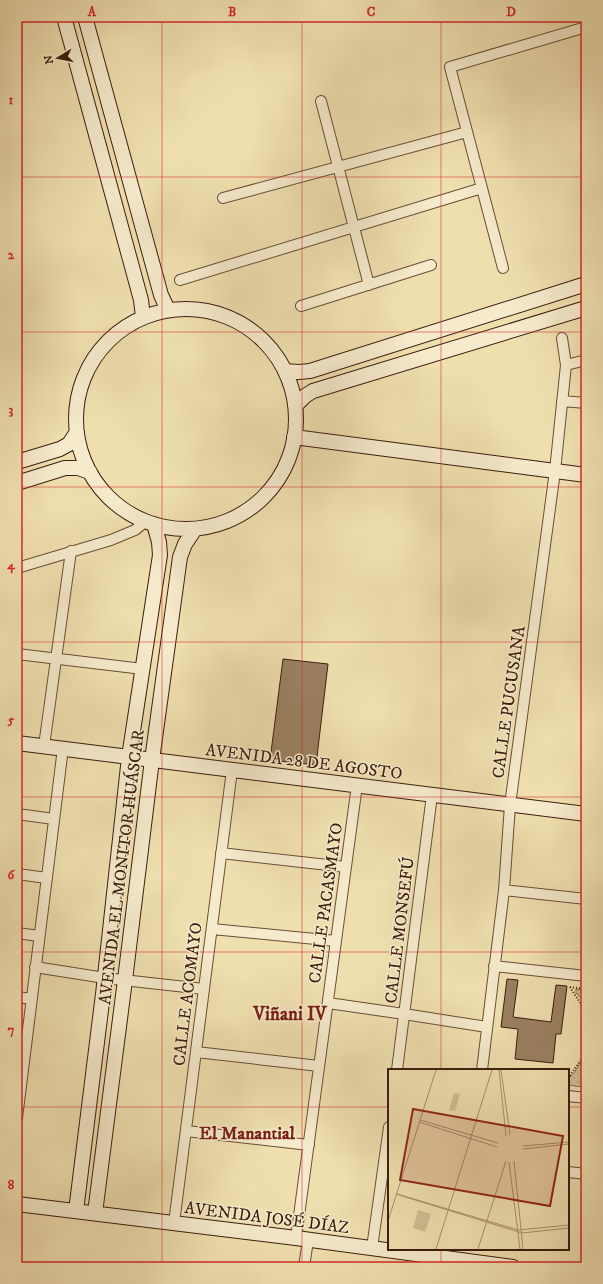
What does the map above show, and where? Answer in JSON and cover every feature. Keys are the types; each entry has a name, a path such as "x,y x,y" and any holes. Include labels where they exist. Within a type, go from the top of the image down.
{"street":[{"path":"64,17 141,300 143,317"},
{"path":"85,17 161,295 168,310"},
{"path":"503,268 450,67 586,27"},
{"path":"321,101 369,285"},
{"path":"223,198 467,132"},
{"path":"180,280 482,188"},
{"path":"301,306 431,265"},
{"path":"285,371 310,371 586,284"},
{"path":"295,406 305,396 314,391 586,308"},
{"path":"194,309 216,313 238,322 257,335 273,351 285,371 295,406 296,428 292,450 283,470 271,489 256,504 237,517 217,525 195,529 174,528 150,522 134,516 117,504 102,489 90,472 82,453 78,432 77,411 80,391 88,371 98,353 112,338 128,325 143,317 168,310 194,309"},
{"name":"CALLE PUCUSANA","path":"482,1069 504,890 510,805 555,471 566,365 562,338"},
{"path":"566,365 585,362"},
{"path":"562,401 586,403"},
{"path":"17,462 60,449 69,444 78,432"},
{"path":"294,437 586,475"},
{"path":"17,483 65,468 78,468 90,472"},
{"path":"17,568 111,540 150,522"},
{"name":"AVENIDA EL MONITOR HUÁSCAR","path":"76,1211 105,978 129,757 160,555 159,542 150,522"},
{"name":"AVENIDA EL MONITOR HUÁSCAR","path":"95,1213 152,760 180,557 185,544 195,529"},
{"path":"44,746 71,551"},
{"path":"17,654 143,669"},
{"name":"AVENIDA 28 DE AGOSTO","path":"17,743 586,814"},
{"path":"17,1118 21,1058 32,999 62,748"},
{"name":"CALLE ACOMAYO","path":"174,1223 232,770"},
{"name":"CALLE PACASMAYO","path":"304,1267 302,1239 309,1145 357,785"},
{"name":"CALLE MONSEFÚ","path":"397,1069 432,795"},
{"path":"17,814 54,819"},
{"path":"221,853 346,867"},
{"path":"17,874 47,878"},
{"path":"504,890 586,899"},
{"path":"212,929 336,941"},
{"path":"17,933 39,936"},
{"path":"494,966 586,976"},
{"path":"35,967 105,978 204,989"},
{"path":"17,997 32,999"},
{"path":"328,1003 487,1027"},
{"path":"196,1052 319,1066"},
{"path":"569,1096 586,1098"},
{"path":"186,1131 309,1145"},
{"path":"372,1248 388,1134"},
{"path":"569,1172 586,1174"},
{"name":"AVENIDA JOSÉ DÍAZ","path":"17,1204 388,1249"},
{"name":"AVENIDA JOSÉ DÍAZ","path":"399,1250 453,1254 513,1267"}],"path":[{"path":"586,989 570,987 584,1008 586,1016"},
{"path":"569,1077 583,1057 586,1048"}],"shaded area":[{"path":"576,989 586,991 586,1010 581,998 576,993"},
{"path":"586,1053 584,1074 586,1074 586,1083 582,1087 569,1085 569,1078 574,1073"}],"building":[{"path":"283,659 328,664 316,765 270,760"},
{"path":"507,979 518,980 513,1017 551,1022 556,985 567,986 561,1034 556,1034 553,1063 515,1059 518,1029 501,1027"}],"district":[{"name":"Viñani IV","path":"290,1013"},
{"name":"El Manantial","path":"247,1133"}]}
